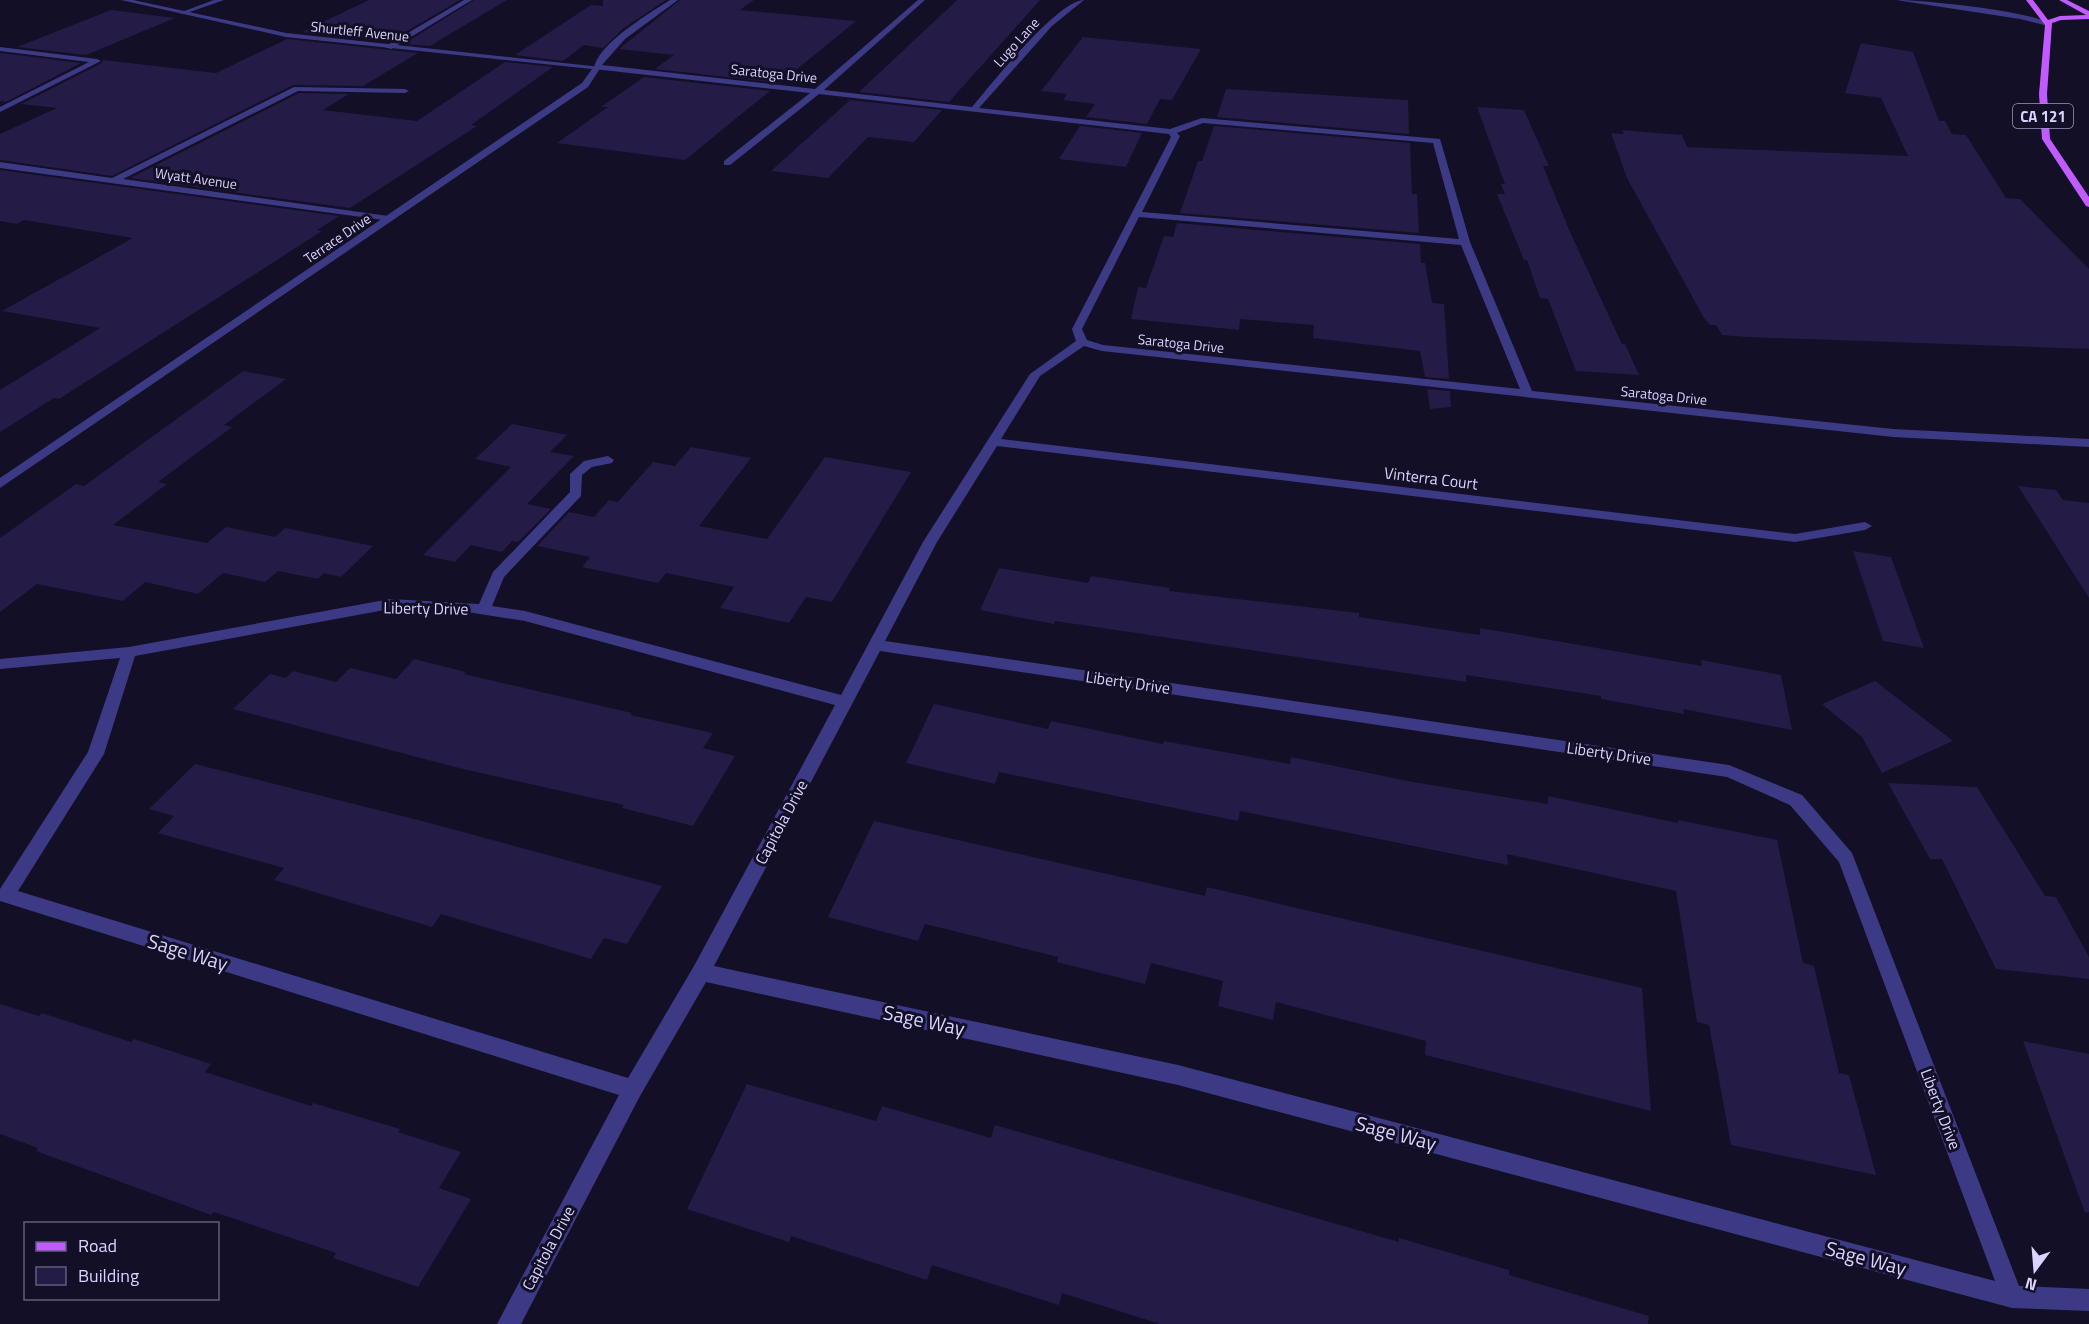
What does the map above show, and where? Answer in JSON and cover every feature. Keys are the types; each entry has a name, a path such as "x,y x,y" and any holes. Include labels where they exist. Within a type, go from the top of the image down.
{"main road":[{"path":"2029,0 2048,27 2057,19 2089,15"},
{"path":"2062,0 2089,15"},
{"name":"CA 121","path":"2048,27 2043,94 2046,139 2089,204"}],"street":[{"name":"Shurtleff Avenue","path":"124,0 286,35 597,67"},
{"path":"182,13 221,0"},
{"path":"388,47 469,0"},
{"name":"Terrace Drive","path":"0,484 585,85 606,53 625,35 675,0"},
{"path":"727,163 818,91 922,0"},
{"name":"Lugo Lane","path":"975,108 1049,24 1081,0"},
{"path":"1899,0 1977,12 2048,27"},
{"path":"0,49 97,61 0,110"},
{"name":"Saratoga Drive","path":"597,67 1171,132"},
{"path":"115,180 297,89 405,91"},
{"path":"1171,132 1202,120 1437,141 1466,242 1528,394"},
{"path":"1082,342 1077,330 1176,136 1171,132"},
{"name":"Wyatt Avenue","path":"0,165 388,219"},
{"path":"1136,214 1466,242"},
{"name":"Saratoga Drive","path":"1082,342 1102,348 1893,433 2089,443"},
{"name":"Capitola Drive","path":"509,1324 633,1089 701,972 930,542 1036,374 1082,342"},
{"name":"Vinterra Court","path":"993,442 1795,538 1865,526"},
{"path":"483,610 498,575 576,493 576,474 588,464 608,460"},
{"name":"Liberty Drive","path":"0,664 129,652 390,604 483,610 525,616 845,702"},
{"name":"Liberty Drive","path":"876,645 1729,771 1796,800 1846,858 2012,1297"},
{"name":"Sage Way","path":"129,652 96,754 6,895 633,1089"},
{"name":"Sage Way","path":"701,972 1178,1075 2012,1297 2089,1300"}],"building":[{"path":"369,0 460,0 388,42 302,32"},
{"path":"474,0 507,0 430,46 404,44"},
{"path":"603,0 666,0 624,28 603,48 584,45 563,61 515,55 591,5 603,6"},
{"path":"680,0 754,0 740,10 856,21 780,83 655,69 674,55 619,49"},
{"path":"957,0 1040,0 949,102 859,92"},
{"path":"111,10 175,18 86,55 17,47"},
{"path":"1083,37 1201,49 1172,100 1160,99 1147,124 1086,117 1095,104 1063,100 1067,94 1041,91"},
{"path":"287,39 418,53 363,86 293,85 112,176 0,160 0,134 57,108 21,104 102,63 103,60 216,73"},
{"path":"1861,43 1913,52 1939,121 1945,121 1952,134 1966,135 2006,198 2020,199 2089,269 2089,349 1722,335 1716,325 1710,325 1704,318 1627,178 1611,133 1624,134 1622,130 1682,135 1687,147 1908,156 1881,98 1845,93"},
{"path":"0,54 81,63 6,102 0,101"},
{"path":"505,62 553,67 471,125 477,126 350,208 130,178 299,93 349,94 323,110 417,121"},
{"path":"644,77 770,91 685,160 557,143 608,107 601,107"},
{"path":"1226,89 1408,100 1409,134 1217,117"},
{"path":"850,100 942,110 914,142 868,137 828,178 771,171"},
{"path":"1477,107 1524,110 1549,166 1543,166 1570,232 1622,344 1625,344 1639,375 1576,371 1548,299 1540,298 1527,260 1524,260 1497,194 1505,194 1501,184 1505,184"},
{"path":"1080,126 1142,133 1126,167 1059,159"},
{"path":"1214,126 1410,143 1412,194 1417,194 1419,233 1180,213 1198,161 1202,161"},
{"path":"0,170 339,216 317,230 322,231 59,399 54,398 0,432 0,390 100,328 2,311 133,238 24,220 17,224 0,221"},
{"path":"1177,223 1420,244 1421,263 1425,263 1432,303 1444,304 1449,379 1425,377 1420,351 1313,338 1314,325 1240,319 1239,330 1131,319 1138,287 1146,288 1164,236 1173,237"},
{"path":"243,371 286,379 224,425 232,427 158,482 167,484 113,525 207,543 226,527 275,537 285,528 373,546 341,577 324,573 318,579 278,571 265,582 223,573 198,594 145,582 123,601 37,584 0,612 0,538 76,484 84,486"},
{"path":"1427,389 1450,391 1451,407 1430,409"},
{"path":"512,424 567,435 550,452 574,456 527,504 551,509 518,542 512,541 502,552 471,545 455,562 423,555 511,467 475,459"},
{"path":"691,447 751,458 699,526 767,539 825,457 911,472 832,602 806,597 789,623 720,608 734,587 666,573 658,583 582,567 590,557 537,546 569,512 594,517 609,500 618,502 653,462 675,466"},
{"path":"2018,486 2056,490 2063,500 2089,503 2089,598"},
{"path":"1853,551 1891,557 1924,648 1883,641"},
{"path":"999,568 1088,583 1091,576 1170,588 1169,591 1359,613 1359,617 1480,635 1480,628 1702,666 1701,660 1781,675 1792,730 1683,709 1684,714 1601,699 1601,696 1466,675 1466,682 1055,621 1054,624 980,610"},
{"path":"414,659 466,672 464,674 713,733 703,748 735,756 693,826 622,808 624,805 459,768 233,709 270,674 286,678 293,671 336,682 350,668 396,679"},
{"path":"1875,681 1953,741 1882,773 1862,737 1822,704"},
{"path":"934,704 1048,729 1051,721 1163,744 1164,741 1290,764 1291,757 1413,782 1548,804 1548,796 1678,823 1678,820 1777,840 1803,963 1814,966 1839,1073 1849,1075 1876,1175 1731,1145 1709,1025 1697,1022 1676,891 1507,854 1508,865 1240,811 1238,821 999,772 995,784 906,763"},
{"path":"195,764 426,822 662,886 627,944 604,938 591,959 441,914 432,927 274,880 284,868 158,833 174,816 149,809"},
{"path":"1888,783 1977,787 2045,896 2056,897 2089,957 2089,979 1996,969 1942,859 1930,859"},
{"path":"874,821 1205,896 1207,887 1642,988 1651,1111 1425,1055 1426,1041 1276,1002 1273,1020 1218,1006 1223,981 1151,963 1145,984 1057,962 1058,957 925,924 918,941 828,917"},
{"path":"0,1004 39,1016 42,1013 131,1042 134,1039 211,1064 205,1072 311,1106 313,1103 400,1129 398,1132 461,1152 439,1188 471,1199 418,1287 333,1258 336,1253 214,1212 211,1215 36,1151 38,1148 0,1134"},
{"path":"2023,1041 2089,1054 2089,1212 2085,1213"},
{"path":"747,1084 876,1121 882,1106 991,1138 995,1125 1399,1242 1399,1238 1509,1270 1509,1275 1649,1316 1648,1324 1160,1324 1062,1293 1059,1305 932,1265 927,1280 791,1236 789,1242 687,1209"}]}
